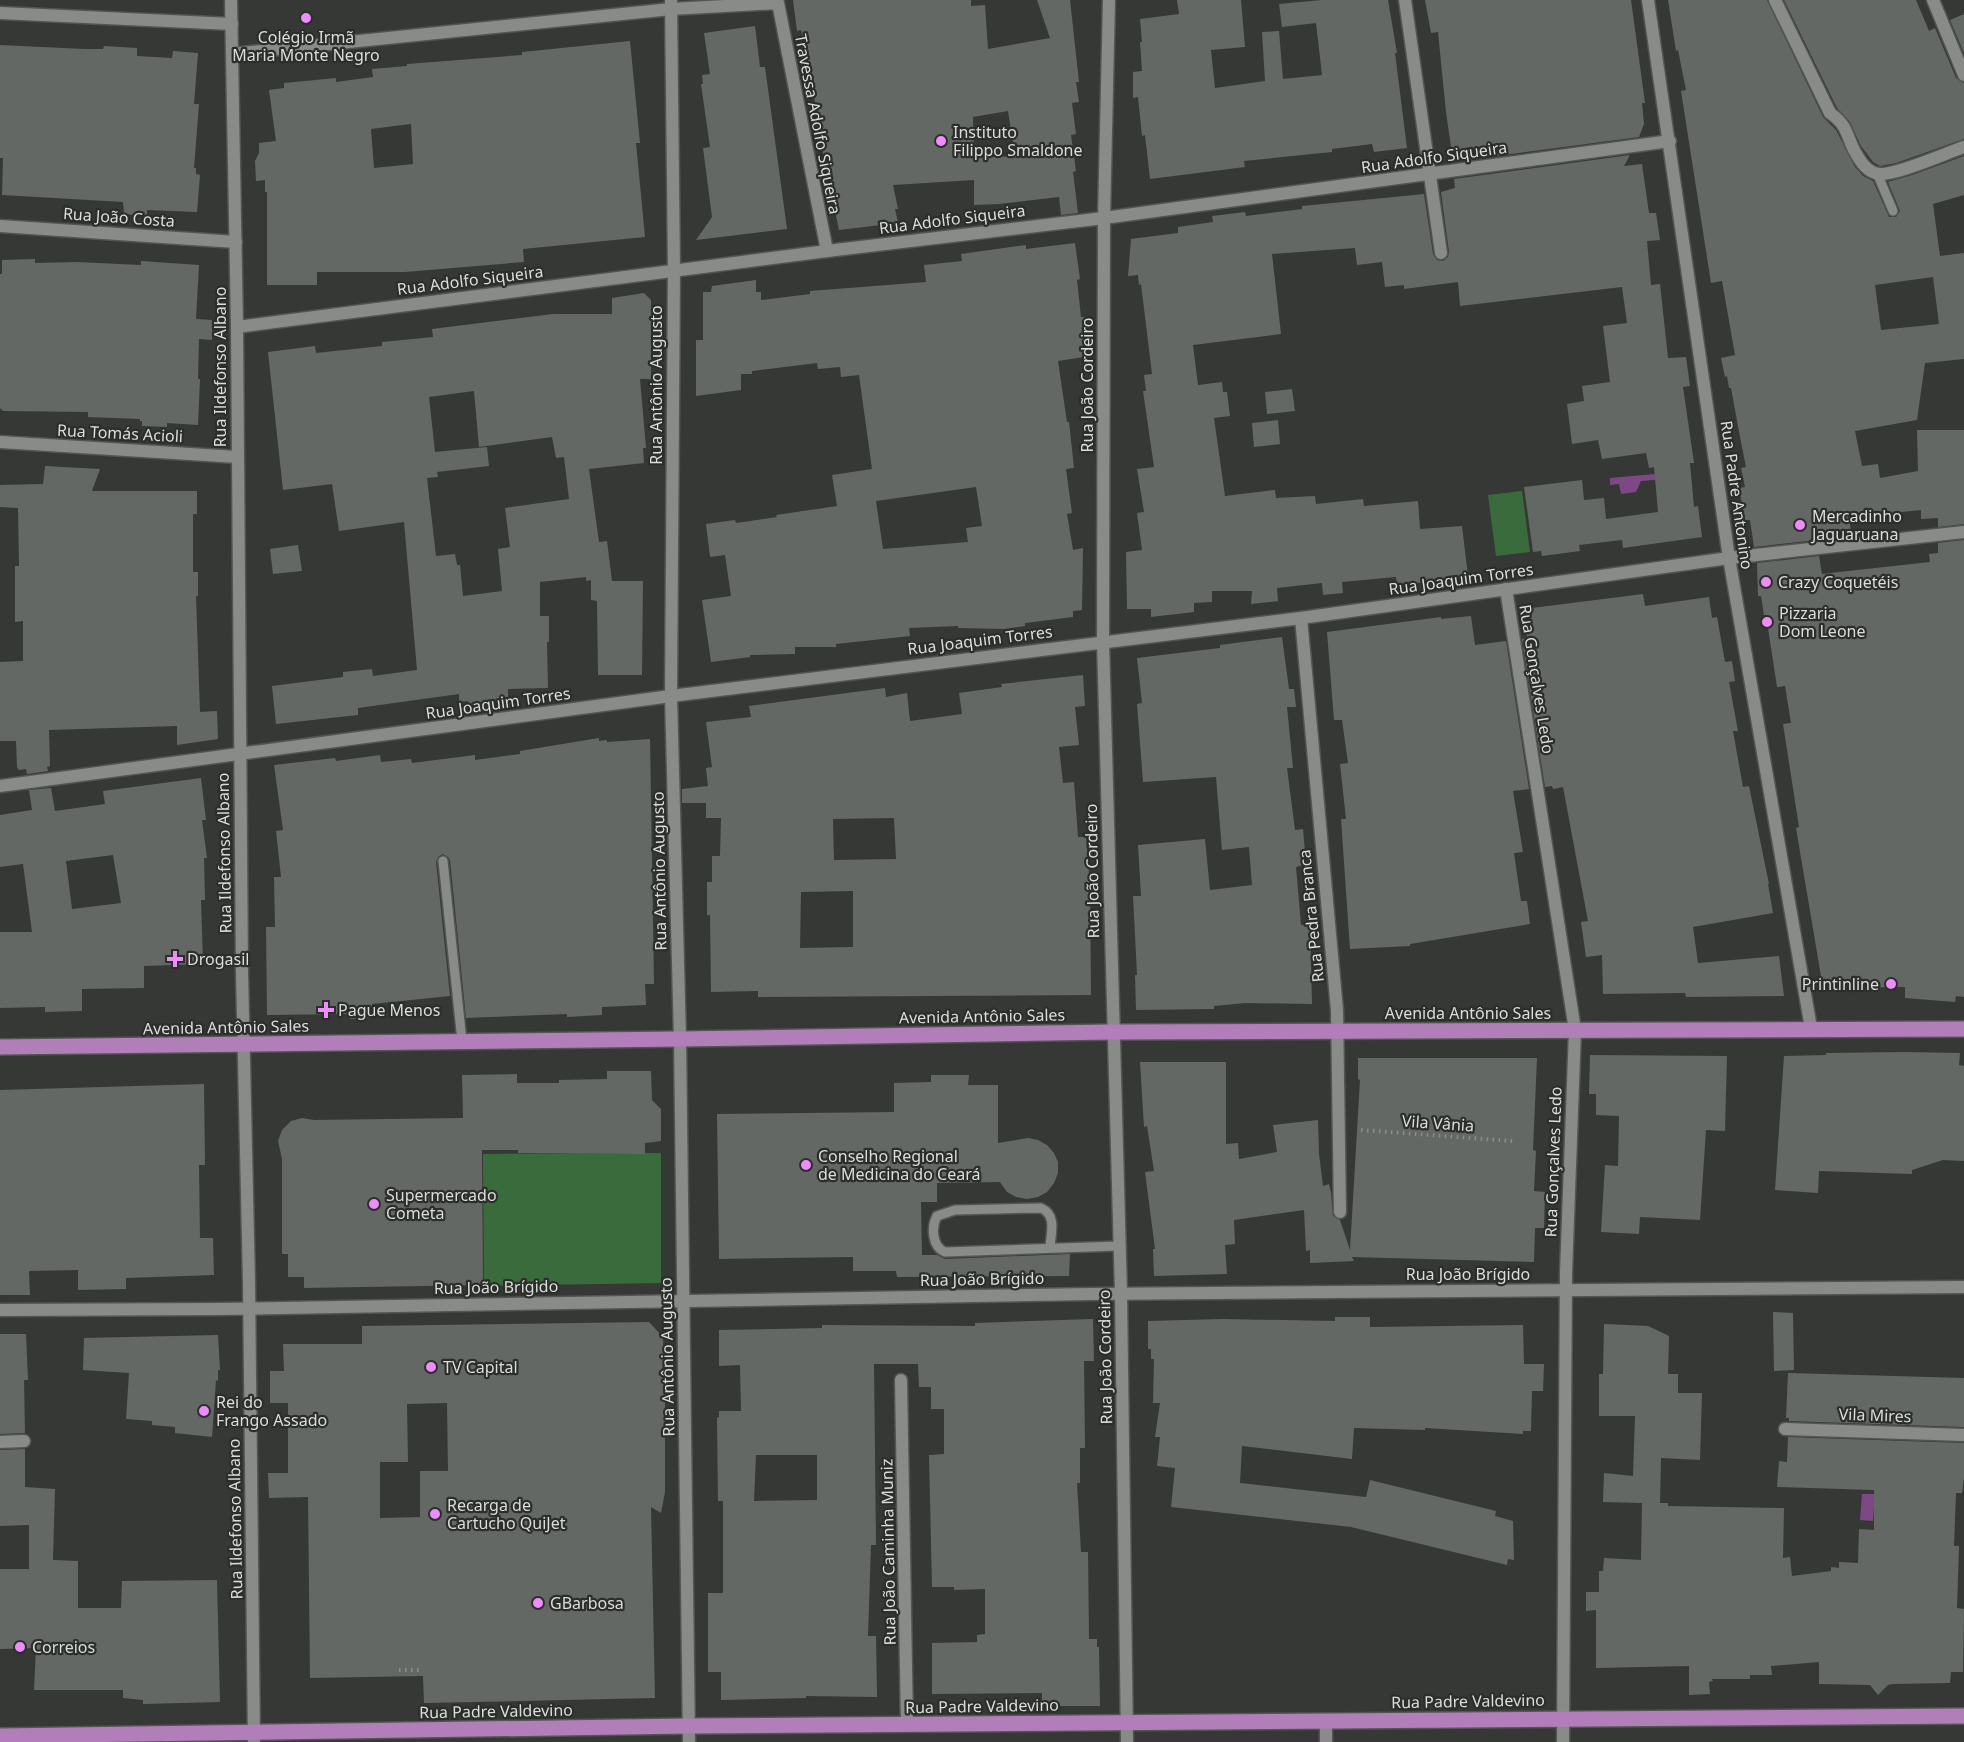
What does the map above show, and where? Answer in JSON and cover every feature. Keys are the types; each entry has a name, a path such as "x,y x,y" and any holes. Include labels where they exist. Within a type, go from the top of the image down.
{"main road":[{"name":"Avenida Antônio Sales","path":"0,1047 1112,1032 1964,1029"},
{"name":"Rua Padre Valdevino","path":"0,1736 689,1734 907,1725 1964,1716"}],"street":[{"name":"Rua Ildefonso Albano","path":"231,0 237,327 239,755 254,1737"},
{"name":"Rua João Cordeiro","path":"1109,0 1104,218 1103,641 1121,1293 1127,1742"},
{"path":"1404,0 1441,254"},
{"name":"Rua Padre Antonino","path":"1648,0 1730,558 1811,1028"},
{"path":"1775,0 1830,113 1843,122 1866,169 1881,175 1964,147"},
{"path":"1933,0 1964,75"},
{"name":"Travessa Adolfo Siqueira","path":"232,54 671,4 778,2 827,251"},
{"name":"Rua Antônio Augusto","path":"671,4 674,270 671,696 680,1039 689,1734"},
{"path":"0,13 232,24"},
{"name":"Rua Adolfo Siqueira","path":"237,327 674,270 1104,218 1670,141"},
{"name":"Rua João Costa","path":"0,226 236,242"},
{"name":"Rua Tomás Acioli","path":"0,442 237,457"},
{"name":"Rua Joaquim Torres","path":"0,786 671,696 1301,618 1730,558 1964,532"},
{"name":"Rua Gonçalves Ledo","path":"1506,589 1575,1030 1566,1290 1563,1742"},
{"name":"Rua Pedra Branca","path":"1301,618 1338,1032 1340,1212"},
{"name":"Rua João Brígido","path":"0,1310 1121,1293 1964,1287"},
{"name":"Rua João Caminha Muniz","path":"901,1380 907,1725"},
{"name":"Vila Mires","path":"1785,1429 1964,1435"},
{"path":"0,1442 24,1442"},
{"path":"1326,1721 1326,1742"}],"lane":[{"path":"1877,173 1893,211"},
{"path":"443,861 462,1041"},
{"path":"1050,1247 1052,1223 1049,1213 1041,1208 955,1210 937,1216 934,1221 936,1246 940,1251 945,1252 1119,1246"}],"path":[{"name":"Vila Vânia","path":"1361,1130 1513,1141"},
{"path":"399,1670 423,1670"}],"green space":[{"path":"1522,491 1530,552 1496,556 1488,495"},
{"path":"661,1153 661,1283 484,1286 483,1154"}],"shaded area":[{"path":"1666,473 1666,479 1641,481 1636,492 1621,494 1619,484 1610,485 1610,478"},
{"path":"1862,1494 1875,1494 1873,1521 1860,1520"}],"building":[{"path":"793,0 971,0 971,6 985,5 988,49 1050,38 1037,0 1070,0 1079,82 1076,82 1079,102 1072,103 1076,134 1071,135 1078,213 1061,215 1059,197 974,205 974,180 893,185 898,209 895,209 898,223 839,230 801,30 797,31","holes":["1008,111 1015,156 974,158 973,117"]},
{"path":"1177,0 1241,0 1245,47 1211,50 1215,88 1265,81 1262,32 1279,31 1283,79 1322,75 1316,23 1282,27 1279,4 1322,0 1388,0 1397,53 1395,53 1407,148 1374,152 1372,144 1332,149 1332,152 1244,161 1245,167 1150,179 1138,97 1133,98 1133,72 1142,71 1140,19 1179,14"},
{"path":"1425,0 1631,0 1645,103 1642,103 1644,124 1639,137 1451,162 1453,161 1438,32 1431,33"},
{"path":"1668,0 1767,0 1823,117 1836,130 1855,167 1863,176 1873,181 1889,217 1896,217 1900,211 1888,182 1964,156 1964,195 1933,204 1940,256 1964,253 1964,359 1925,363 1917,420 1855,431 1862,466 1878,464 1880,478 1918,471 1917,430 1964,430 1964,524 1938,527 1938,518 1921,519 1921,510 1902,512 1849,519 1851,531 1816,535 1817,540 1754,547 1750,520 1745,520 1739,488 1745,487 1741,468 1746,467 1731,388 1729,388 1727,376 1725,377 1721,358 1735,355 1722,281 1711,283 1681,91 1686,90 1678,50 1676,51","holes":["1933,277 1939,324 1881,330 1875,285"]},
{"path":"1784,0 1916,0 1929,31 1935,28 1956,78 1964,83 1964,139 1896,163 1880,166 1873,162 1861,146 1850,122 1837,108"},
{"path":"1964,14 1964,53 1950,20"},
{"path":"755,26 760,67 765,67 787,229 696,240 712,217 703,148 710,147 701,84 703,84 702,75 710,74 704,33"},
{"path":"630,41 640,143 636,143 645,237 523,249 524,262 405,272 317,272 317,285 267,285 267,192 265,192 265,180 256,181 255,161 259,153 259,143 276,141 269,90 284,88 284,83 336,78 336,82 373,77 372,69 522,55 522,52","holes":["411,124 413,164 374,168 371,129"]},
{"path":"0,45 84,49 103,49 104,46 137,48 137,56 172,58 173,51 198,53 194,104 199,104 194,168 196,168 196,174 200,175 197,212 147,210 147,216 124,214 123,202 2,195"},
{"path":"1630,155 1624,166 1642,164 1649,213 1656,213 1660,240 1647,241 1651,285 1660,284 1668,358 1686,357 1690,386 1683,387 1694,463 1690,463 1694,507 1698,506 1702,537 1623,548 1622,540 1579,545 1580,551 1542,556 1541,551 1533,552 1524,487 1582,480 1584,500 1604,498 1606,519 1658,512 1654,467 1649,468 1646,453 1602,459 1598,440 1572,444 1567,404 1584,401 1582,386 1610,382 1603,326 1627,323 1622,287 1460,306 1458,282 1404,289 1404,285 1385,287 1382,262 1357,265 1355,248 1272,254 1281,334 1193,345 1198,385 1222,382 1223,392 1227,392 1230,416 1214,418 1225,496 1275,490 1276,498 1315,496 1316,504 1363,499 1364,506 1418,501 1420,529 1462,526 1468,576 1397,586 1396,577 1342,582 1343,593 1323,595 1322,583 1277,588 1278,601 1251,604 1252,591 1212,591 1212,602 1194,603 1194,612 1151,617 1151,609 1127,609 1126,552 1142,550 1137,513 1144,512 1137,469 1154,467 1143,391 1146,391 1144,375 1152,374 1141,284 1139,285 1138,275 1128,276 1131,239 1178,233 1178,227 1213,222 1212,216 1245,212 1246,216 1302,209 1302,206 1424,194 1433,254 1437,260 1443,261 1448,257 1449,252 1441,192 1455,188 1454,179"},
{"path":"1075,243 1080,279 1077,280 1081,317 1085,317 1084,357 1058,361 1067,422 1069,422 1074,468 1066,469 1072,513 1067,514 1073,550 1083,548 1082,610 1073,611 1073,617 1025,623 1025,626 1004,629 958,628 958,626 909,628 910,636 836,644 836,647 795,647 795,654 750,655 750,657 711,662 702,600 731,596 725,555 710,557 706,524 735,520 736,523 837,506 832,475 872,469 859,375 841,377 840,367 818,369 817,363 752,371 752,374 741,374 741,390 696,396 696,340 703,340 703,292 711,292 712,286 756,280 756,292 761,292 761,300 810,294 810,291 926,282 924,265 962,261 961,254 1026,245 1026,249","holes":["976,487 982,526 966,528 968,542 883,549 876,501"]},
{"path":"35,259 35,263 141,265 141,261 199,265 196,319 212,320 212,340 199,339 198,425 167,423 167,427 142,426 140,419 88,417 88,412 3,411 0,408 0,274 2,274 2,260"},
{"path":"644,293 651,300 651,379 640,379 646,448 643,448 644,463 589,469 599,542 607,541 612,581 643,581 642,675 598,675 597,601 591,600 591,580 586,581 586,577 540,582 540,616 549,616 548,688 508,689 508,703 469,706 468,701 459,702 459,694 358,708 358,715 276,724 272,686 343,677 343,672 372,669 373,676 417,670 404,522 339,531 332,484 283,490 268,352 315,346 316,353 382,346 382,342 433,337 432,329 553,314 612,314 612,298","holes":["474,391 479,447 552,437 556,458 564,457 569,499 505,508 510,547 498,549 502,591 463,596 460,565 457,565 455,554 436,556 427,478 438,477 437,472 489,466 487,447 435,452 429,397"]},
{"path":"1292,389 1295,411 1267,414 1265,392"},
{"path":"1278,420 1280,444 1254,447 1252,423"},
{"path":"45,466 100,469 92,491 197,491 197,514 193,514 193,572 198,572 198,596 196,596 200,712 217,711 218,739 177,745 177,726 49,730 50,766 47,767 48,771 27,774 26,769 19,770 17,767 16,741 0,741 0,662 23,661 23,621 15,622 15,566 19,566 18,508 0,507 0,485 43,484"},
{"path":"1964,540 1964,997 1956,996 1955,1002 1905,998 1905,987 1823,988 1796,828 1799,827 1783,724 1791,723 1785,686 1777,687 1766,615 1764,615 1761,596 1758,596 1757,563 1819,556 1822,574 1930,562 1929,554 1938,553 1938,543"},
{"path":"298,545 302,571 273,574 270,549"},
{"path":"1643,594 1645,606 1709,597 1712,618 1717,617 1725,662 1732,661 1735,681 1729,682 1738,731 1733,731 1743,787 1749,786 1769,884 1773,913 1693,927 1698,963 1779,956 1784,996 1686,997 1685,993 1603,994 1602,955 1586,957 1581,922 1588,921 1563,787 1553,789 1552,786 1545,787 1522,639 1527,638 1523,609"},
{"path":"1471,616 1475,645 1506,641 1529,789 1513,791 1523,852 1514,853 1521,901 1527,901 1530,924 1410,944 1410,946 1350,949 1341,819 1346,819 1340,764 1348,763 1342,720 1334,720 1327,632 1441,617 1441,619"},
{"path":"1282,637 1289,689 1294,689 1296,707 1287,707 1293,768 1287,768 1295,830 1303,829 1306,864 1296,867 1301,925 1310,924 1312,1004 1245,1003 1214,1006 1214,1009 1136,1010 1135,975 1137,975 1133,896 1141,896 1138,845 1205,839 1210,890 1252,885 1249,847 1222,850 1216,777 1143,782 1137,704 1142,703 1137,658 1220,648 1220,645"},
{"path":"1083,675 1085,706 1075,707 1079,745 1059,747 1063,783 1074,782 1078,837 1086,837 1090,886 1091,995 758,997 758,991 711,992 707,882 712,882 712,856 720,856 721,818 706,818 706,803 682,803 682,789 708,786 706,768 712,767 706,722 751,717 749,706 885,688 886,697 907,693 910,721 962,714 959,693 1002,687 1001,684","holes":["894,818 896,859 834,860 833,819","853,891 853,947 800,948 801,892"]},
{"path":"599,738 599,741 607,740 607,742 650,739 654,984 645,984 646,1005 602,1007 602,1015 466,1018 450,860 443,854 436,862 450,996 372,1004 372,1018 350,1019 350,1014 267,1015 266,927 275,927 274,877 281,877 276,831 283,830 274,765 335,758 336,761 380,755 381,762 411,759 412,763 475,755 475,760 520,754 520,751"},
{"path":"201,778 206,820 202,820 207,858 204,858 205,900 201,900 203,964 144,966 144,988 82,989 82,1011 45,1012 45,1007 0,1008 0,932 32,932 23,864 0,867 0,815 32,810 29,790 51,788 55,811 105,804 103,791","holes":["113,855 121,903 72,909 66,861"]},
{"path":"1905,1052 1960,1053 1959,1065 1964,1066 1964,1161 1943,1160 1912,1170 1912,1174 1819,1171 1818,1193 1775,1190 1784,1056"},
{"path":"1590,1055 1727,1056 1725,1131 1706,1130 1700,1220 1640,1217 1639,1234 1601,1232 1605,1165 1618,1166 1619,1116 1596,1115 1596,1094 1589,1094"},
{"path":"1358,1058 1537,1058 1533,1150 1536,1151 1534,1191 1545,1192 1544,1228 1535,1228 1534,1262 1352,1257 1354,1261 1310,1263 1310,1250 1306,1251 1304,1210 1234,1220 1235,1244 1225,1245 1227,1274 1154,1276 1153,1249 1155,1249 1145,1172 1154,1171 1147,1126 1144,1127 1140,1062 1226,1062 1226,1144 1238,1143 1239,1159 1277,1152 1273,1125 1318,1120 1323,1186 1329,1184 1333,1216 1340,1220 1350,1250 1360,1080 1358,1079"},
{"name":"Supermercado Cometa","path":"607,1071 651,1071 652,1100 661,1109 661,1141 645,1143 645,1154 518,1153 518,1150 482,1150 483,1285 304,1288 304,1277 288,1277 288,1254 282,1254 282,1159 278,1141 282,1130 291,1121 302,1118 314,1120 463,1118 462,1075 517,1074 517,1083 559,1083 559,1080 607,1079"},
{"path":"931,1075 969,1075 968,1085 998,1085 998,1143 1028,1138 1038,1140 1054,1153 1058,1162 1058,1173 1047,1192 1027,1199 1007,1192 1000,1182 937,1183 937,1202 921,1202 922,1255 937,1255 945,1259 1070,1254 1069,1276 897,1277 896,1271 853,1271 853,1257 719,1259 717,1114 894,1112 894,1083 931,1082"},
{"path":"204,1084 205,1165 199,1165 200,1238 213,1238 214,1275 126,1278 126,1289 78,1290 78,1270 29,1271 30,1295 0,1295 0,1090"},
{"path":"1773,1312 1793,1313 1794,1370 1774,1371"},
{"path":"1335,1317 1370,1317 1370,1327 1523,1325 1524,1364 1544,1364 1543,1391 1532,1391 1531,1431 1523,1431 1523,1434 1425,1428 1425,1430 1354,1428 1352,1459 1242,1446 1240,1483 1366,1497 1370,1480 1496,1511 1495,1516 1513,1521 1514,1560 1508,1559 1507,1565 1351,1527 1171,1507 1175,1468 1157,1466 1160,1437 1155,1437 1160,1403 1153,1403 1154,1359 1151,1359 1151,1349 1148,1349 1148,1321 1223,1319 1335,1321"},
{"path":"1093,1319 1094,1361 1084,1361 1085,1448 1080,1448 1080,1483 1077,1483 1081,1552 1088,1552 1089,1639 1097,1639 1097,1647 1099,1647 1100,1706 1042,1706 1042,1693 932,1694 932,1643 977,1642 977,1635 985,1634 985,1589 954,1590 954,1587 932,1587 929,1455 944,1454 944,1409 931,1409 931,1387 919,1387 918,1364 874,1364 876,1545 871,1545 868,1636 876,1636 877,1697 806,1696 806,1698 721,1700 721,1672 708,1672 708,1593 723,1593 723,1501 718,1501 717,1418 719,1411 741,1411 740,1365 719,1366 719,1330 822,1328 822,1325 975,1326 975,1323","holes":["756,1455 817,1455 817,1500 754,1501"]},
{"path":"649,1322 663,1337 665,1492 661,1513 651,1507 655,1698 424,1703 423,1676 310,1678 308,1497 269,1498 268,1473 288,1473 288,1403 270,1403 270,1371 284,1371 283,1344 362,1344 362,1326","holes":["447,1403 448,1471 420,1471 420,1517 380,1518 380,1462 408,1462 407,1404"]},
{"path":"1604,1324 1648,1326 1669,1336 1668,1374 1678,1374 1678,1393 1702,1393 1700,1460 1661,1458 1660,1503 1668,1503 1668,1506 1784,1508 1783,1558 1790,1557 1792,1576 1831,1571 1831,1567 1839,1568 1839,1562 1858,1563 1859,1529 1874,1530 1874,1490 1777,1487 1779,1461 1787,1462 1788,1437 1964,1443 1964,1478 1962,1493 1956,1493 1954,1546 1959,1546 1957,1608 1964,1609 1963,1672 1951,1672 1950,1683 1893,1684 1888,1685 1878,1695 1870,1685 1819,1684 1819,1662 1771,1666 1772,1675 1750,1675 1750,1679 1712,1679 1713,1681 1709,1682 1710,1694 1689,1695 1689,1666 1596,1668 1596,1610 1586,1611 1586,1592 1599,1592 1599,1571 1603,1571 1604,1558 1641,1560 1642,1503 1603,1502 1604,1473 1633,1476 1635,1416 1599,1416 1599,1374 1603,1374"},
{"path":"0,1334 26,1334 28,1380 24,1380 25,1433 0,1434"},
{"path":"218,1335 220,1370 218,1370 218,1381 216,1380 212,1437 175,1433 175,1427 152,1425 152,1421 126,1419 129,1373 83,1370 84,1338"},
{"path":"1788,1373 1964,1378 1964,1427 1789,1421 1789,1418 1786,1418"},
{"path":"25,1449 25,1487 55,1489 53,1560 78,1561 78,1608 121,1608 122,1581 217,1580 220,1702 143,1704 143,1700 123,1698 123,1690 34,1690 36,1648 0,1649 0,1569 29,1569 29,1525 0,1526 0,1450"}],"place":[{"name":"Colégio Irmã Maria Monte Negro","path":"306,18"},
{"name":"Instituto Filippo Smaldone","path":"941,141"},
{"name":"Mercadinho Jaguaruana","path":"1800,525"},
{"name":"Crazy Coquetéis","path":"1766,582"},
{"name":"Pizzaria Dom Leone","path":"1767,622"},
{"name":"Drogasil","path":"175,959"},
{"name":"Printinline","path":"1891,984"},
{"name":"Pague Menos","path":"326,1010"},
{"name":"Conselho Regional de Medicina do Ceará","path":"806,1165"},
{"name":"Supermercado Cometa","path":"374,1204"},
{"name":"TV Capital","path":"431,1367"},
{"name":"Rei do Frango Assado","path":"204,1411"},
{"name":"Recarga de Cartucho QuiJet","path":"435,1514"},
{"name":"GBarbosa","path":"538,1603"},
{"name":"Correios","path":"20,1647"}]}
